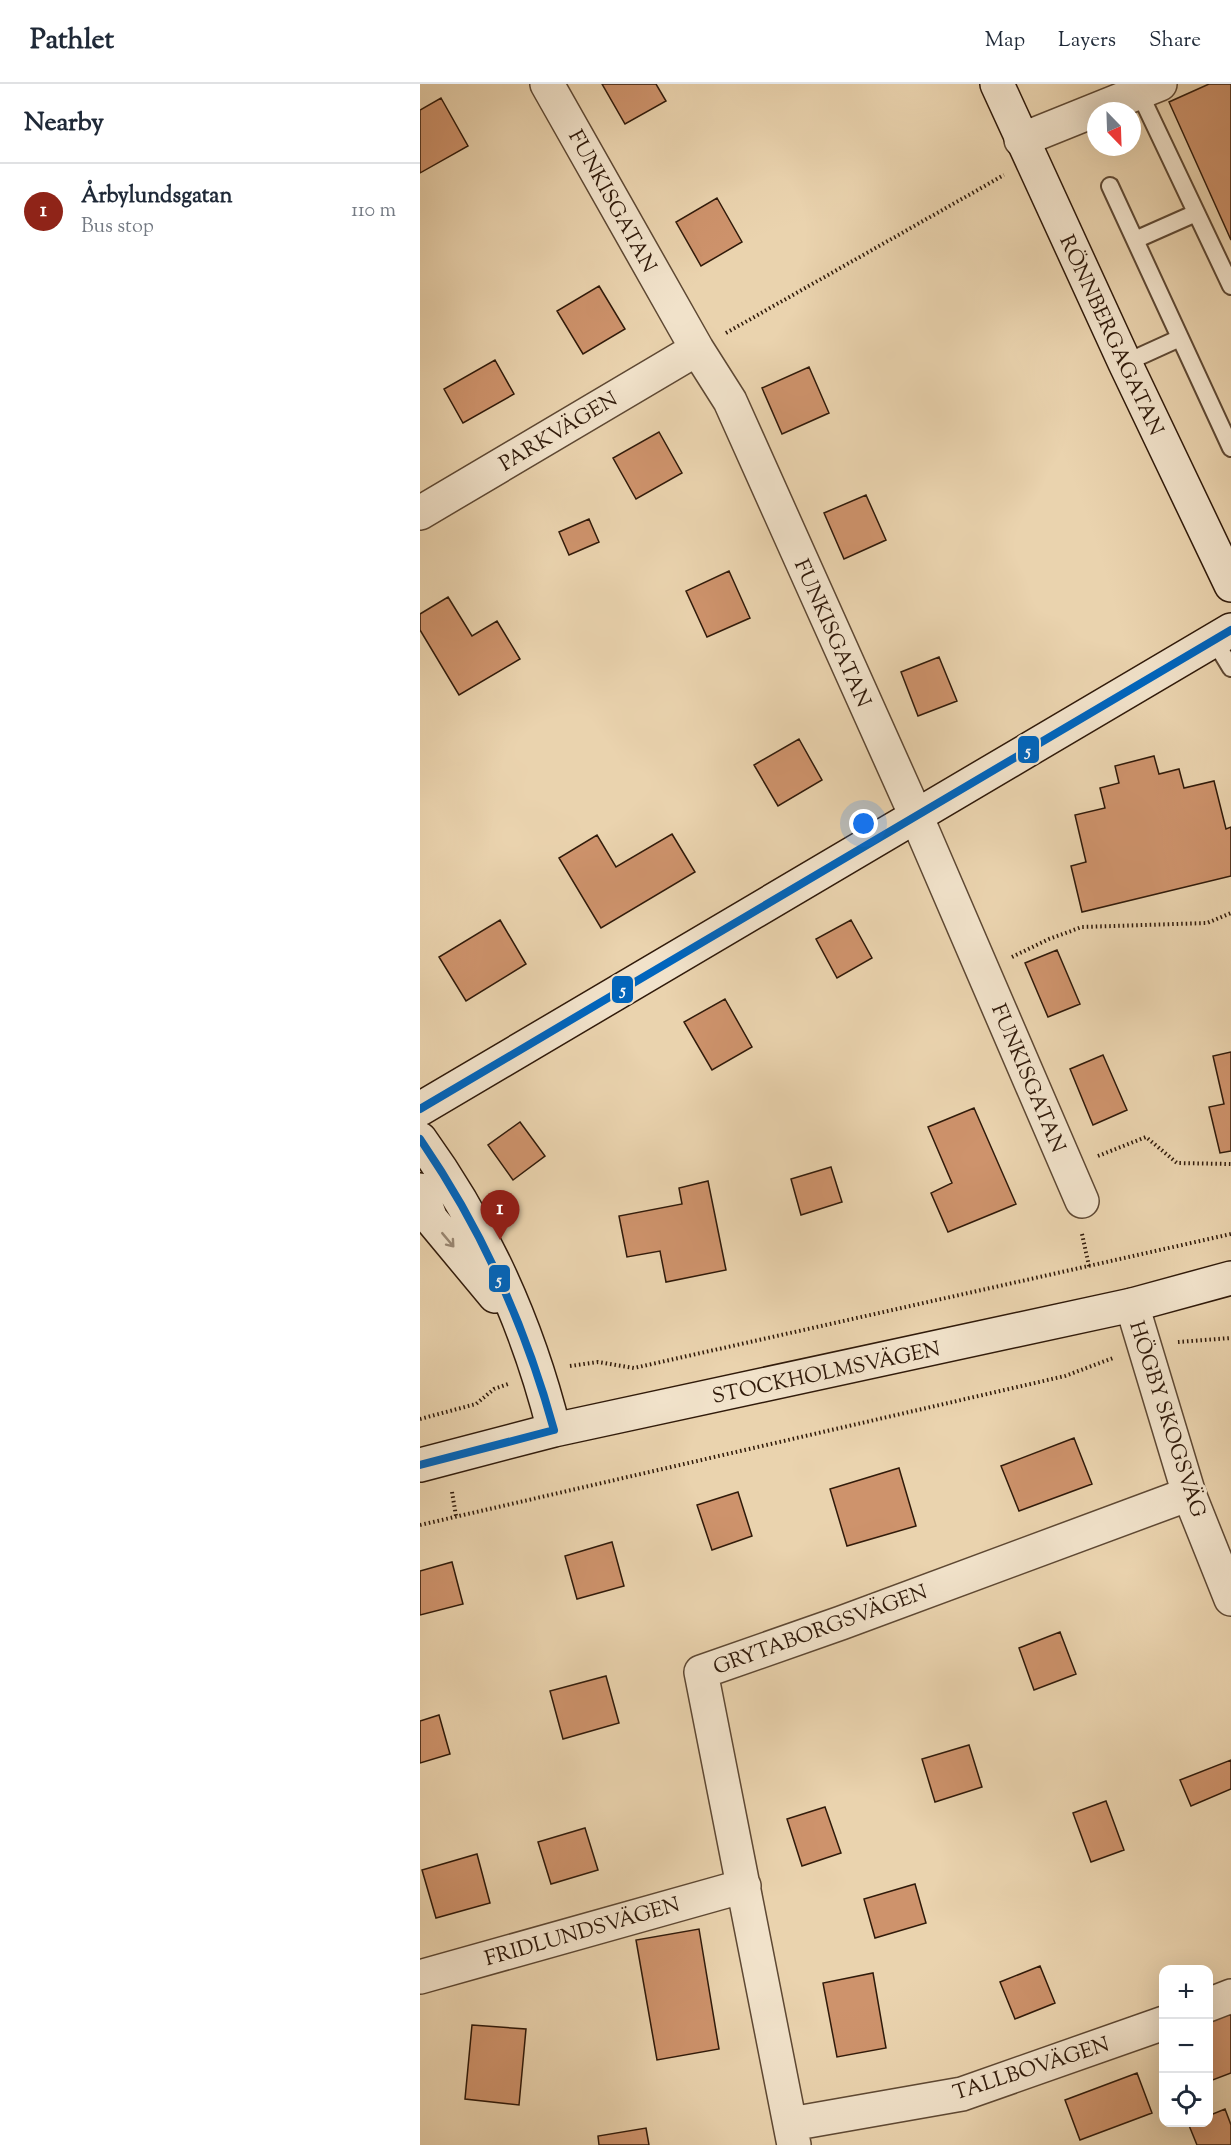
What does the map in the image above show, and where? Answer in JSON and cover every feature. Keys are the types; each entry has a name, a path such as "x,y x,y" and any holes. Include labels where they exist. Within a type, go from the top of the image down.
{"street":[{"name":"FUNKISGATAN","path":"547,84 697,349 730,401 917,818 1082,1201"},
{"name":"RÖNNBERGAGATAN","path":"997,84 1125,363 1231,585"},
{"path":"1022,140 1149,88"},
{"name":"PARKVÄGEN","path":"420,513 697,349"},
{"path":"420,1109 917,818 1223,635"},
{"path":"420,1139 464,1204 525,1332 540,1375 554,1430"},
{"path":"420,1190 431,1219 525,1332"},
{"name":"STOCKHOLMSVÄGEN","path":"420,1465 554,1430 1132,1305 1231,1278"},
{"name":"HÖGBY SKOGSVÄG","path":"1132,1305 1189,1494 1231,1599"},
{"name":"GRYTABORGSVÄGEN","path":"793,2134 700,1672 842,1623 1189,1494"},
{"name":"FRIDLUNDSVÄGEN","path":"420,1977 744,1886"},
{"path":"1213,2003 1231,1996"},
{"name":"TALLBOVÄGEN","path":"793,2134 962,2094 1159,2025"}],"lane":[{"path":"1149,88 1196,213 1231,286"},
{"path":"1110,186 1231,448"},
{"path":"1135,240 1196,213"},
{"path":"1125,363 1180,338"},
{"path":"1223,635 1231,668"}],"path":[{"path":"697,349 1005,174 1022,140"},
{"path":"988,982 1004,960 1049,939 1082,927 1207,923 1231,913"},
{"path":"1068,1168 1146,1137 1177,1163 1231,1164"},
{"path":"420,1419 476,1404 494,1389 573,1365 598,1362 634,1368 1231,1234"},
{"path":"420,1525 1065,1376 1127,1353 1178,1342 1231,1338"}],"building":[{"path":"602,84 656,84 666,101 625,124"},
{"path":"1209,84 1231,84 1231,240 1169,102"},
{"path":"441,98 468,146 420,173 420,110"},
{"path":"717,198 742,242 701,266 676,222"},
{"path":"599,286 625,329 583,354 557,311"},
{"path":"495,360 514,394 463,423 444,389"},
{"path":"809,367 829,413 782,434 762,388"},
{"path":"659,432 682,473 636,499 613,458"},
{"path":"866,495 886,540 844,559 824,513"},
{"path":"589,519 599,542 569,555 559,532"},
{"path":"729,571 750,618 707,637 686,591"},
{"path":"448,597 472,636 497,621 520,659 459,695 420,630 420,614"},
{"path":"939,657 957,701 918,716 901,672"},
{"path":"799,739 822,780 778,806 754,765"},
{"path":"1154,756 1159,774 1179,769 1184,788 1214,781 1226,829 1231,827 1231,876 1082,912 1071,866 1086,862 1075,815 1105,808 1100,788 1119,783 1115,766"},
{"path":"672,834 695,872 601,928 559,858 597,835 616,867"},
{"path":"500,920 526,964 466,1001 439,957"},
{"path":"851,920 872,958 837,978 816,939"},
{"path":"1057,950 1080,1004 1048,1017 1025,963"},
{"path":"725,999 752,1047 712,1070 684,1022"},
{"path":"1231,1052 1231,1151 1220,1153 1209,1107 1224,1104 1213,1056"},
{"path":"1103,1055 1127,1110 1093,1125 1070,1069"},
{"path":"974,1108 1016,1204 948,1232 931,1193 952,1183 928,1127"},
{"path":"520,1122 545,1156 513,1180 488,1145"},
{"path":"831,1167 842,1202 801,1215 791,1179"},
{"path":"708,1181 726,1270 666,1282 660,1251 627,1257 619,1216 682,1204 679,1188"},
{"path":"1074,1438 1092,1484 1019,1511 1001,1466"},
{"path":"899,1468 916,1526 847,1546 830,1489"},
{"path":"738,1492 752,1536 712,1550 697,1505"},
{"path":"612,1542 624,1586 577,1599 565,1556"},
{"path":"452,1562 463,1604 420,1615 420,1571"},
{"path":"1060,1632 1076,1674 1034,1690 1019,1648"},
{"path":"606,1676 619,1723 563,1739 550,1691"},
{"path":"439,1715 450,1754 420,1763 420,1721"},
{"path":"969,1745 982,1787 935,1802 922,1759"},
{"path":"1231,1760 1231,1789 1191,1806 1180,1780"},
{"path":"1106,1801 1124,1850 1091,1862 1073,1813"},
{"path":"825,1807 841,1853 802,1866 787,1819"},
{"path":"585,1828 598,1870 551,1884 538,1842"},
{"path":"477,1854 490,1903 436,1918 422,1870"},
{"path":"915,1884 926,1923 875,1938 864,1899"},
{"path":"699,1929 719,2049 657,2060 636,1940"},
{"path":"1040,1966 1055,2003 1015,2019 1000,1982"},
{"path":"873,1973 886,2048 837,2057 823,1983"},
{"path":"1231,2014 1231,2073 1213,2080 1213,2073 1213,2020"},
{"path":"472,2025 526,2029 519,2105 465,2099"},
{"path":"1137,2073 1152,2113 1080,2140 1065,2100"},
{"path":"1225,2109 1231,2125 1231,2145 1197,2145 1190,2127 1213,2127 1213,2114"},
{"path":"646,2128 649,2145 599,2145 598,2136"}],"transit line":[{"name":"5","path":"420,1109 1231,630"},
{"name":"5","path":"420,1139 463,1208 499,1279 530,1353 554,1430"},
{"name":"5","path":"420,1465 554,1430"}],"place":[{"name":"Årbylundsgatan","path":"500,1240"}]}
